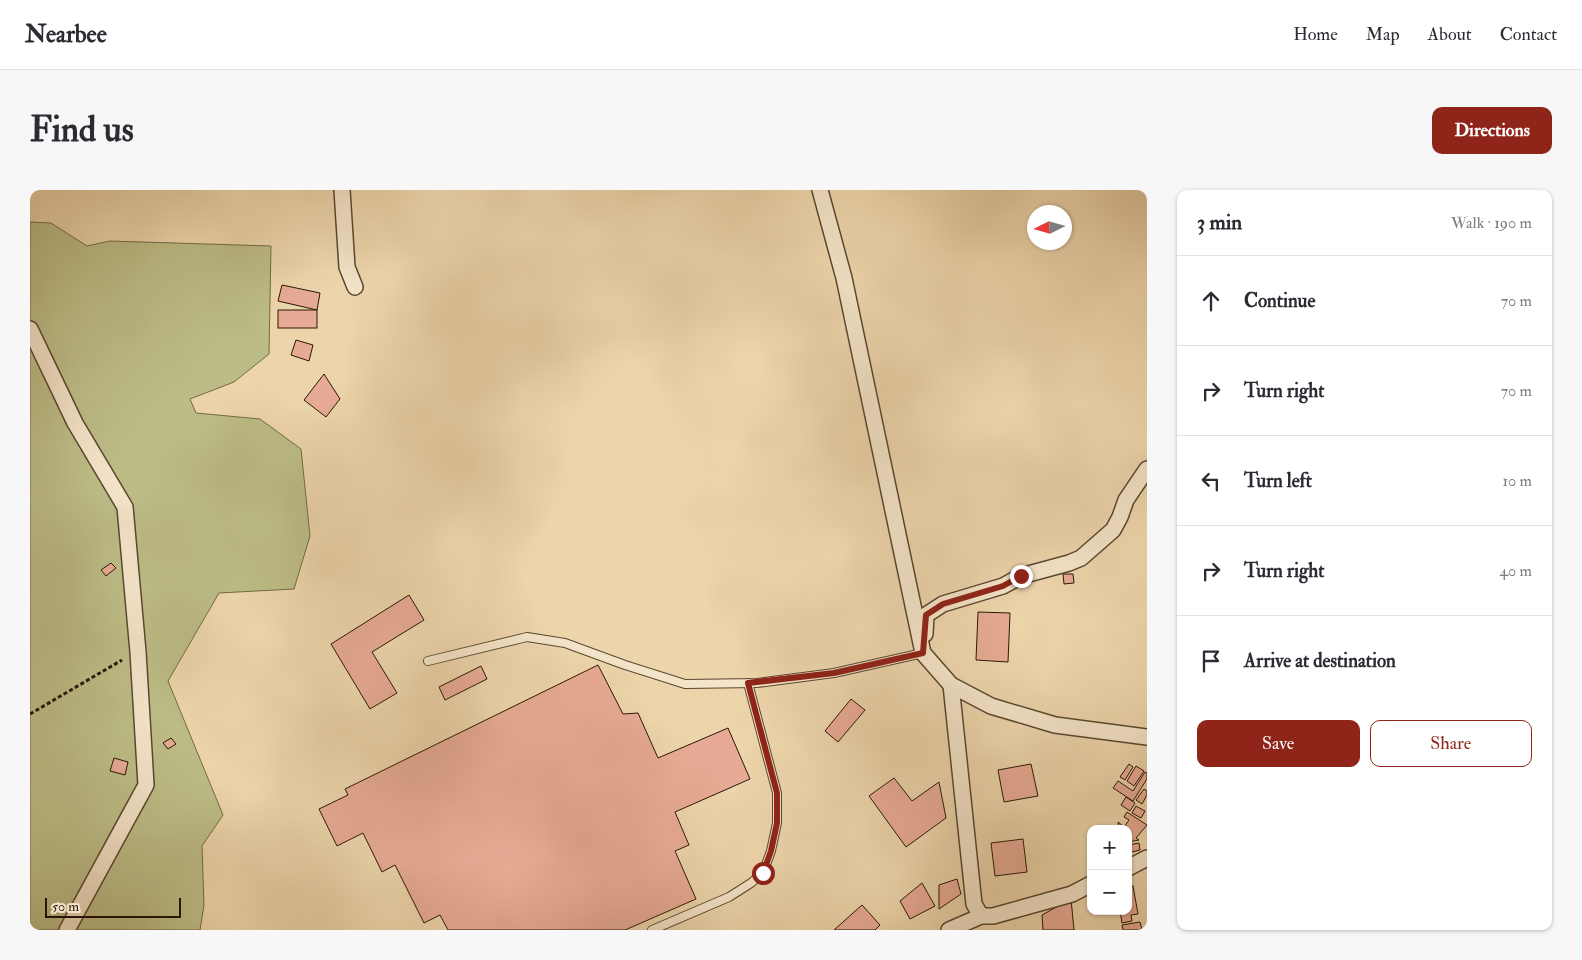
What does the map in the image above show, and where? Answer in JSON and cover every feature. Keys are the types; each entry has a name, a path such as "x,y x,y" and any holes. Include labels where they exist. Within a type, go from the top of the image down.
{"street":[{"path":"342,190 347,267 355,287"},
{"path":"820,190 844,278 923,653 951,685 992,706 1055,725 1147,737"},
{"path":"30,330 75,423 125,507 138,652 146,785 67,930"},
{"path":"923,653 926,615 943,604 1003,586 1021,576 1082,558 1113,530 1126,500 1147,470"},
{"path":"951,685 974,904 981,916"},
{"path":"1132,866 1147,858"},
{"path":"949,930 981,916 993,916 1072,894 1087,886"}],"lane":[{"path":"428,661 527,638 565,643 685,684 748,683 834,673 923,653"},
{"path":"652,930 729,896 751,884 763,873 771,851 777,823 777,793 748,683"}],"path":[{"path":"30,714 138,652"}],"green space":[{"path":"30,222 51,223 87,246 110,241 271,246 269,354 234,382 190,399 196,413 260,419 301,449 310,536 294,589 219,593 168,681 223,815 202,846 204,905 200,930 30,930"}],"building":[{"path":"282,285 320,293 317,310 278,301"},
{"path":"278,310 317,310 317,328 278,328"},
{"path":"296,340 313,345 309,361 291,355"},
{"path":"324,374 340,399 326,417 304,400"},
{"path":"111,563 116,568 106,576 101,570"},
{"path":"1063,574 1073,574 1074,583 1064,584"},
{"path":"409,595 424,620 372,652 397,693 370,709 331,644"},
{"path":"978,612 1010,613 1008,662 976,660"},
{"path":"598,665 623,714 638,713 658,758 728,728 750,779 675,812 689,845 675,851 696,899 625,930 448,930 440,915 424,923 395,865 382,872 363,833 337,846 319,809 348,795 345,789"},
{"path":"481,666 487,679 445,700 439,687"},
{"path":"851,699 865,710 838,742 825,731"},
{"path":"171,738 176,744 168,749 163,743"},
{"path":"114,758 128,762 125,775 110,771"},
{"path":"1031,764 1038,796 1004,802 998,770"},
{"path":"1129,764 1133,767 1125,780 1120,777"},
{"path":"1136,766 1144,771 1134,786 1127,781"},
{"path":"1145,772 1147,773 1147,779 1133,801 1113,788 1118,781 1133,791"},
{"path":"894,778 912,801 939,782 946,818 906,847 869,796"},
{"path":"1144,789 1147,791 1147,795 1142,804 1136,800"},
{"path":"1126,797 1135,803 1130,811 1121,805"},
{"path":"1136,806 1145,811 1141,818 1132,813"},
{"path":"1127,812 1147,825 1136,838 1139,840 1132,841 1132,825 1125,825 1129,820 1124,817"},
{"path":"1023,839 1027,872 995,876 991,843"},
{"path":"1139,843 1140,850 1132,852 1132,844"},
{"path":"957,879 961,894 939,909 939,885"},
{"path":"922,883 935,906 910,919 900,901"},
{"path":"1132,886 1133,886 1138,914 1132,915"},
{"path":"1071,899 1074,930 1043,930 1042,915"},
{"path":"862,905 880,925 875,930 834,930"},
{"path":"1121,915 1131,915 1132,921 1122,923"},
{"path":"1140,922 1142,930 1123,930 1122,925"}],"route":[{"path":"763,873 771,851 777,823 777,793 748,683 834,673 923,653 926,615 943,604 1003,586 1021,576"}]}
